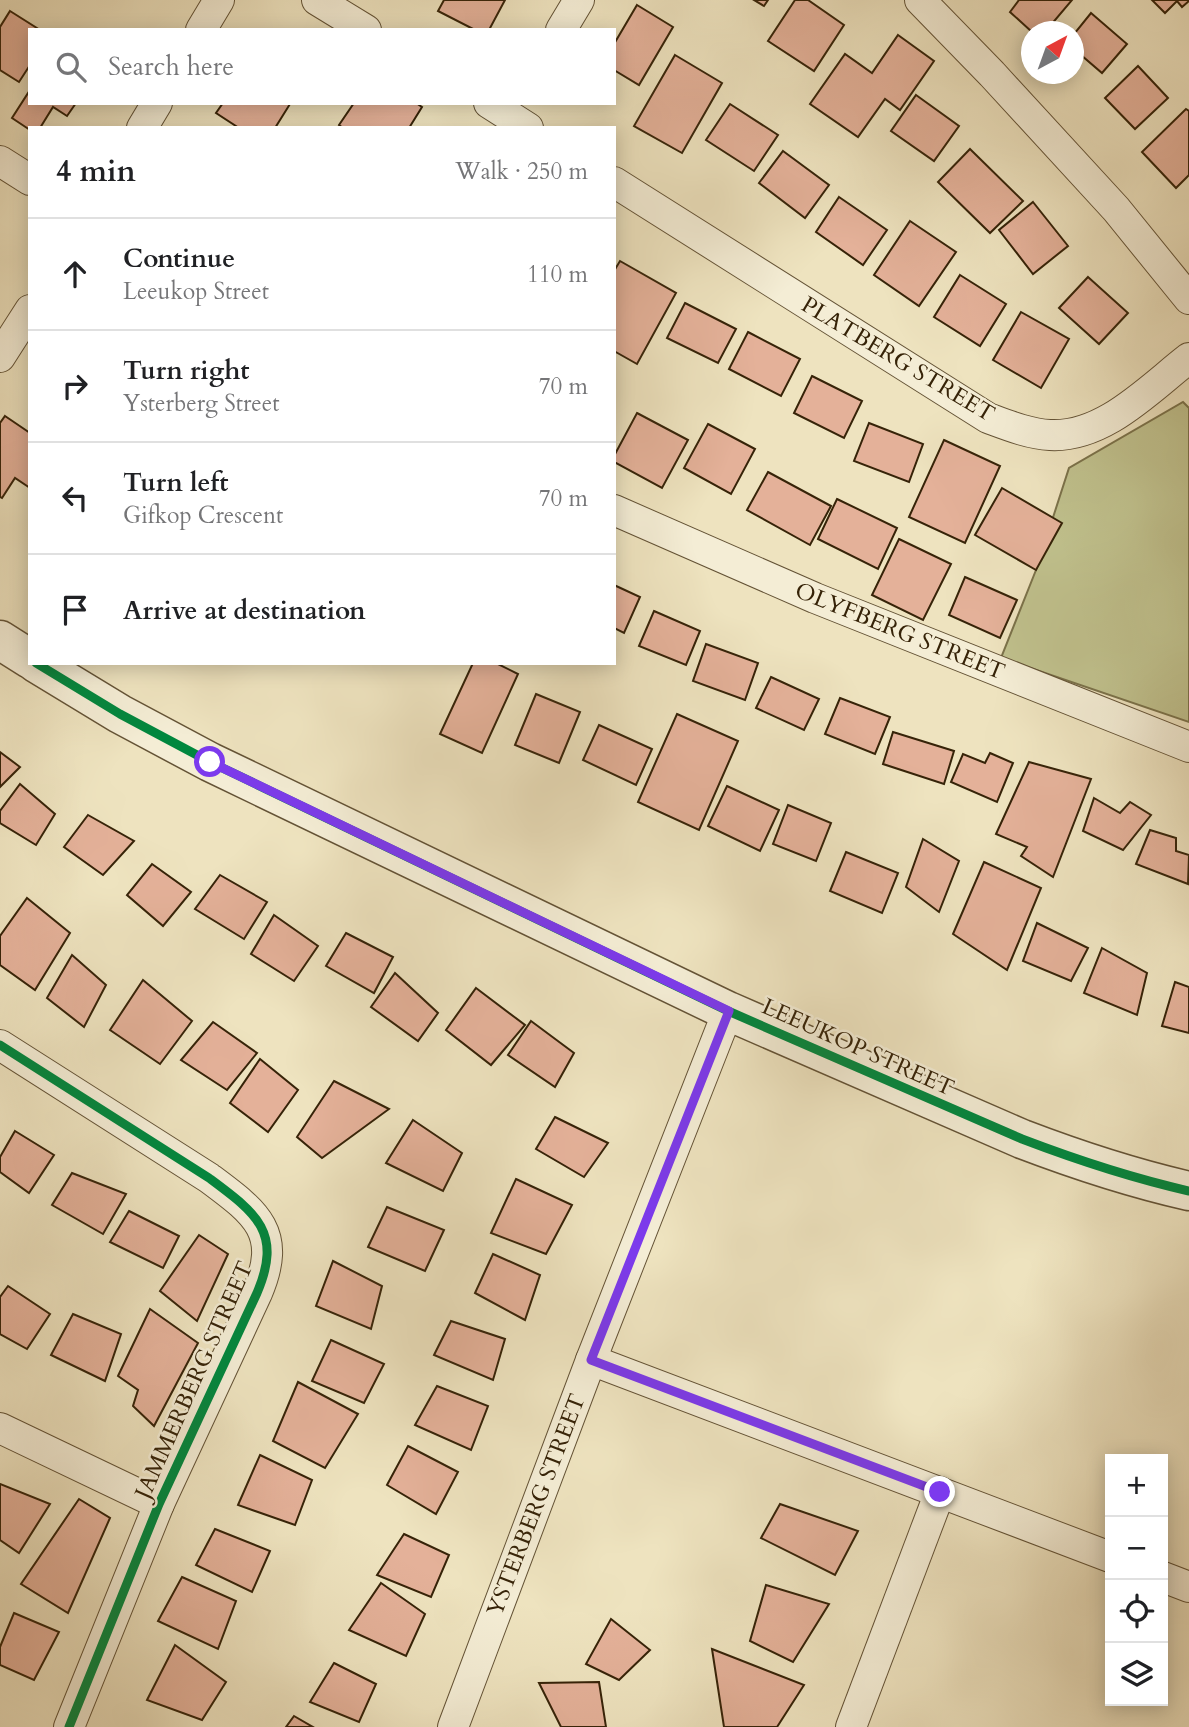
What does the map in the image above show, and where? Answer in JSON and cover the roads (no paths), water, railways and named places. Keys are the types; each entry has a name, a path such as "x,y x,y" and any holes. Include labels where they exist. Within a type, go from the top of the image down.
{"street":[{"path":"202,28 219,0"},
{"path":"317,0 363,28"},
{"path":"562,28 579,0"},
{"path":"920,0 992,74 1115,209 1189,299"},
{"path":"143,126 156,105"},
{"path":"0,161 28,179"},
{"name":"PLATBERG STREET","path":"616,183 988,418 1017,428 1050,435 1084,431 1119,412 1189,358"},
{"path":"0,357 28,313"},
{"name":"OLYFBERG STREET","path":"616,511 815,598 1189,747"},
{"path":"0,640 28,658"},
{"name":"LEEUKOP STREET","path":"39,665 171,743 729,1011 1043,1147 1150,1182 1189,1191"},
{"name":"YSTERBERG STREET","path":"453,1727 591,1360 729,1011"},
{"name":"JAMMERBERG STREET","path":"0,1045 209,1178 242,1202 262,1228 269,1251 267,1270 159,1504 69,1727"},
{"path":"591,1360 1105,1555"},
{"path":"0,1428 159,1504"},
{"path":"850,1727 940,1492"},
{"path":"1168,1579 1189,1587"}]}
